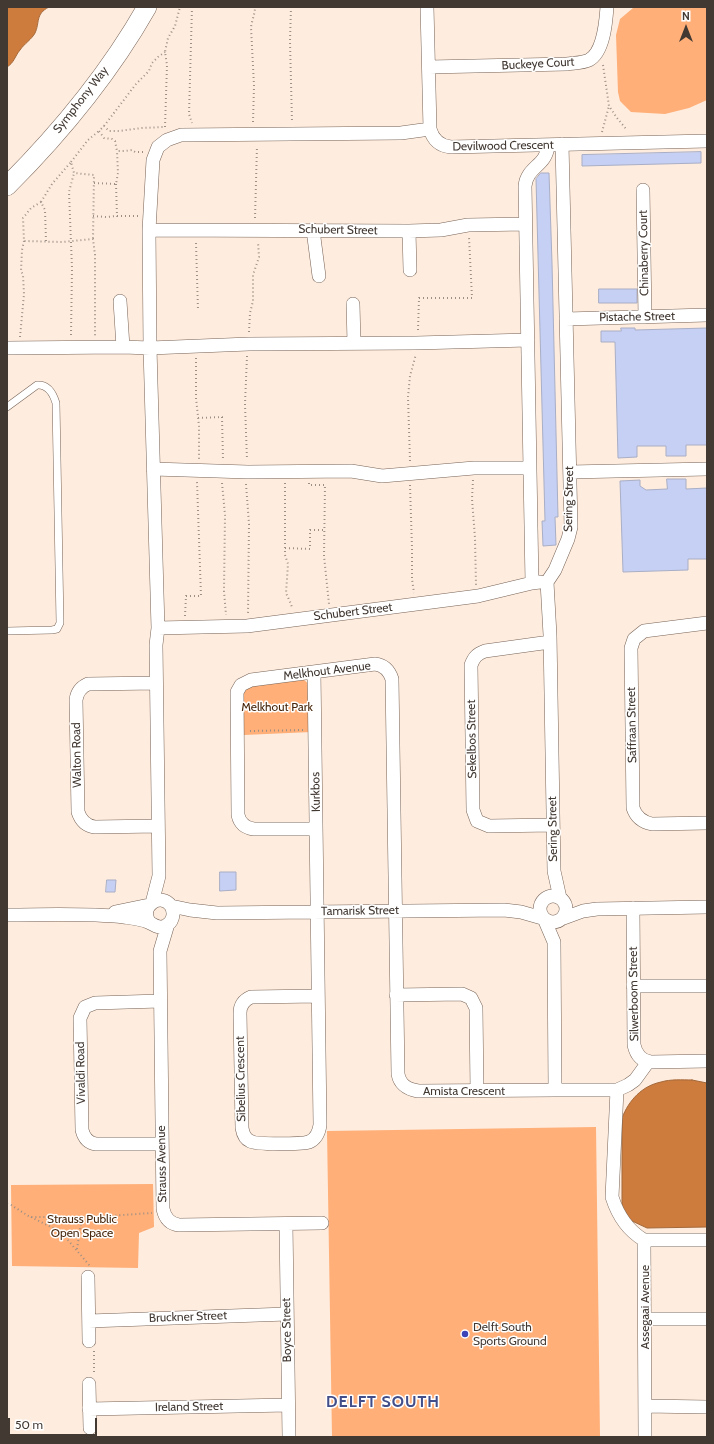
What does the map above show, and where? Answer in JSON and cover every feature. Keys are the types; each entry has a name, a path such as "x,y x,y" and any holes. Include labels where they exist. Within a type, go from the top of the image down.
{"main road":[{"name":"Symphony Way","path":"7,186 38,153 87,94 125,42 148,7"}],"street":[{"path":"95,914 126,917 150,923 159,927 169,923 173,917 173,911 159,876 156,683 156,645 158,628 150,348 149,230 153,160 158,147 166,134 254,135 401,133 430,129 427,7"},
{"path":"598,51 603,36 607,7"},
{"name":"Buckeye Court","path":"429,67 567,64 589,60 598,51"},
{"name":"Devilwood Crescent","path":"430,129 431,134 436,141 446,146 707,141"},
{"name":"Sering Street","path":"562,144 570,472 570,532 555,570 547,582 550,642 554,871 555,880 562,900"},
{"path":"532,583 525,181 532,169 544,159 548,150 548,145"},
{"name":"Chinaberry Court","path":"643,190 645,317"},
{"name":"Schubert Street","path":"149,230 409,231 442,230 468,225 525,224"},
{"path":"313,230 319,276"},
{"path":"409,231 410,270"},
{"path":"120,301 123,347"},
{"path":"353,304 354,343"},
{"name":"Pistache Street","path":"566,319 707,315"},
{"path":"13,348 150,348 249,344 416,343 528,340"},
{"path":"153,469 223,471 351,471 382,476 474,468 530,468"},
{"path":"570,472 707,470"},
{"name":"Schubert Street","path":"158,628 248,626 478,596 532,583 547,582"},
{"name":"Saffraan Street","path":"707,623 644,631 634,639 631,648 634,812 643,821 652,824 707,823"},
{"name":"Sekelbos Street","path":"550,642 485,651 480,653 473,660 471,665 473,814 477,821 489,826 553,825"},
{"name":"Melkhout Avenue","path":"316,829 254,829 242,824 238,815 238,688 251,680 375,664 383,667 391,675 392,679 395,911"},
{"name":"Kurkbos","path":"314,672 317,912"},
{"name":"Walton Road","path":"156,683 88,684 81,688 78,692 76,696 76,708 78,812 80,818 86,824 95,827 158,826"},
{"name":"Sering Street","path":"543,899 552,880 554,871"},
{"path":"150,923 146,914 159,876"},
{"path":"554,942 540,913 540,907 543,899 552,897 597,909"},
{"name":"Tamarisk Street","path":"504,910 543,899"},
{"path":"7,916 95,914 125,911 160,900 169,904"},
{"path":"555,1090 554,942 566,909 562,900"},
{"name":"Tamarisk Street","path":"169,904 190,910 217,913"},
{"path":"544,919 555,923 583,911 597,909 707,907"},
{"name":"Silwerboom Street","path":"632,908 635,1050 640,1058 648,1062"},
{"name":"Tamarisk Street","path":"169,923 190,916 217,913 395,911 504,910 522,912 544,919"},
{"name":"Amista Crescent","path":"395,911 398,1074 401,1083 408,1089 418,1091 617,1090"},
{"name":"Sibelius Crescent","path":"317,912 320,1124 319,1132 313,1140 304,1143 259,1144 250,1142 244,1135 242,1128 241,1005 251,997 318,996"},
{"name":"Strauss Avenue","path":"150,923 160,952"},
{"name":"Strauss Avenue","path":"169,923 160,952 164,1213 168,1220 179,1225 322,1223"},
{"path":"633,986 707,986"},
{"path":"396,995 462,994 471,998 476,1008 477,1091"},
{"name":"Vivaldi Road","path":"160,1001 92,1003 85,1007 80,1018 82,1130 84,1137 89,1142 96,1144 162,1144"},
{"path":"707,1061 648,1062 635,1080 617,1090 612,1197 615,1207 625,1224 637,1236 644,1240 707,1240"},
{"name":"Boyce Street","path":"286,1224 288,1437"},
{"name":"Assegaai Avenue","path":"644,1240 645,1437"},
{"path":"89,1271 89,1341"},
{"name":"Bruckner Street","path":"89,1320 287,1314"},
{"path":"645,1319 707,1319"},
{"path":"89,1384 90,1428"},
{"name":"Ireland Street","path":"90,1409 288,1405"},
{"path":"645,1406 707,1407"}],"lane":[{"path":"7,407 37,385 43,384 53,395 56,403 60,623 57,629 52,630 7,631"}],"path":[{"path":"104,126 109,131 142,128 166,134 167,65 165,52 168,38 175,26 180,7"},
{"path":"192,7 189,114 195,135"},
{"path":"249,328 253,300 253,275 259,257 259,244 256,230 258,158 257,145 254,135 254,86 251,27 255,14 255,7"},
{"path":"291,7 290,41 292,134"},
{"path":"598,51 602,59 609,106 601,135 601,144"},
{"path":"13,348 20,334 24,294 23,275 21,272 24,241 23,218 31,208 41,202 52,184 88,140 104,126 136,84 149,71 152,64 165,52"},
{"path":"609,106 628,131 629,143"},
{"path":"99,131 104,138 115,141 118,173 116,184 117,216"},
{"path":"117,151 132,150 135,152 145,152 153,160"},
{"path":"70,348 71,240 69,192 74,173 71,162"},
{"path":"74,173 94,175 93,239 95,255 94,313 96,347"},
{"path":"94,183 116,184"},
{"path":"41,202 45,210 46,241"},
{"path":"93,216 106,217 150,215"},
{"path":"415,604 412,579 408,397 410,376 416,359 419,298 472,298 472,275 468,225"},
{"path":"195,230 198,310"},
{"path":"24,241 93,239"},
{"path":"184,628 186,596 201,596 197,470 199,426 196,398 196,346"},
{"path":"198,418 222,417 222,490 225,516 224,590 226,626"},
{"path":"474,468 472,499 475,538 475,579 478,596"},
{"path":"285,471 285,555 288,564 286,593 291,604 292,620"},
{"path":"307,471 309,485 325,485 324,556 327,598 331,615"},
{"path":"285,548 310,549 310,530 325,530"},
{"path":"237,732 315,729"},
{"path":"7,1204 61,1232 77,1250 89,1271"},
{"path":"30,1217 82,1217 164,1213"},
{"path":"77,1250 82,1217"},
{"path":"89,1341 94,1349 94,1376 89,1384"}],"green space":[{"path":"707,7 707,100 689,108 665,114 631,112 620,101 618,92 616,35 620,19 633,8"},
{"name":"Melkhout Park","path":"304,680 310,685 311,732 244,735 240,697 246,686"},
{"name":"Delft South Sports Ground","path":"596,1127 600,1437 332,1437 327,1131"},
{"name":"Strauss Public Open Space","path":"153,1184 154,1227 139,1233 138,1268 12,1266 11,1185"}],"shaded area":[{"path":"7,7 49,7 40,16 34,35 18,52 13,61 7,67"},
{"path":"669,1080 692,1080 707,1083 707,1227 647,1228 630,1220 622,1206 622,1118 628,1105 642,1090 654,1084"}],"building":[{"path":"701,152 701,163 582,166 582,155"},
{"path":"541,173 549,173 558,517 555,517 556,545 543,546 542,521 545,521 536,179"},
{"path":"599,289 637,289 637,303 599,303"},
{"path":"621,328 635,328 635,330 707,328 707,445 686,445 686,456 666,456 666,446 637,446 637,457 618,458 615,342 601,342 601,331 621,331"},
{"path":"667,479 686,479 686,489 707,488 707,559 688,559 688,570 623,572 620,481 640,480 640,486 646,490 667,489"},
{"path":"220,872 236,872 236,890 220,891"},
{"path":"107,880 116,880 115,892 106,892"}],"place":[{"name":"Delft South Sports Ground","path":"465,1334"}],"district":[{"name":"DELFT SOUTH","path":"383,1402"}]}
